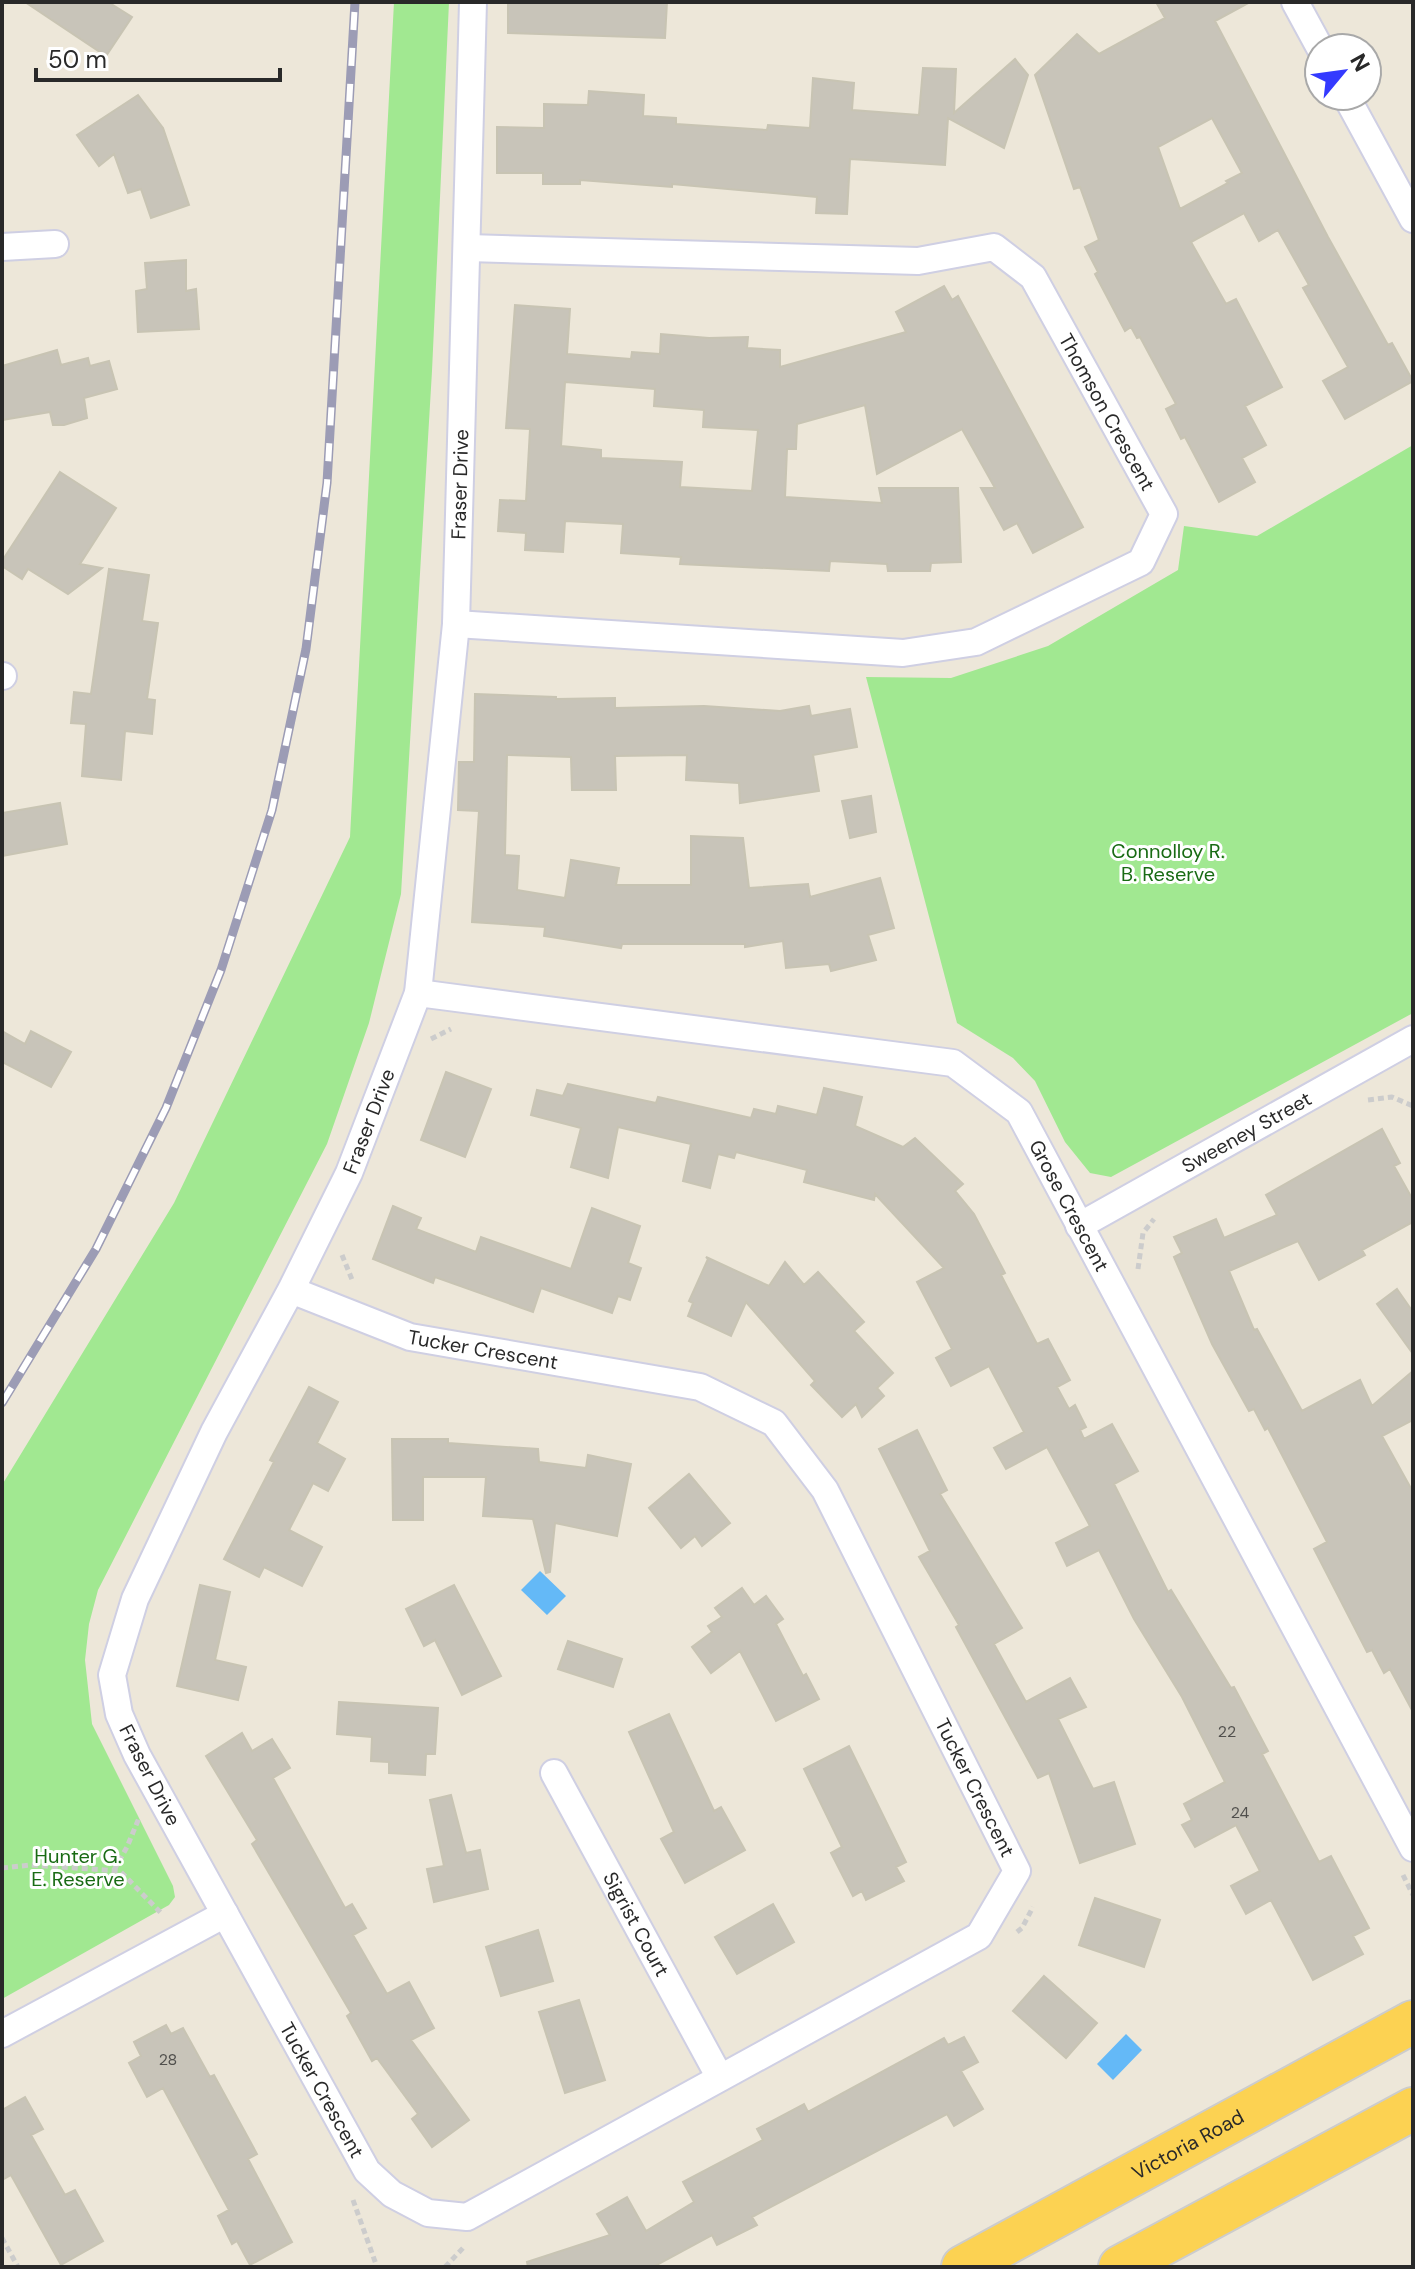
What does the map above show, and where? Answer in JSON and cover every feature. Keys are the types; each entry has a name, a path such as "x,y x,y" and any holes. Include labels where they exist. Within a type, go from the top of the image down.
{"highway":[{"name":"Victoria Road","path":"963,2267 1413,2022"},
{"path":"1120,2267 1413,2109"}],"street":[{"name":"Fraser Drive","path":"225,1914 153,1785 119,1714 112,1675 135,1599 214,1432 291,1290 349,1173 418,993 456,624 473,2"},
{"path":"1295,2 1311,32"},
{"path":"1355,112 1413,219"},
{"path":"2,247 55,244"},
{"name":"Thomson Crescent","path":"456,624 903,653 976,642 1141,562 1164,514 1033,277 994,247 918,261 468,248"},
{"name":"Grose Crescent","path":"418,993 953,1063 1019,1112 1413,1848"},
{"name":"Sweeney Street","path":"1079,1226 1413,1039"},
{"name":"Tucker Crescent","path":"225,1914 367,2171 392,2194 428,2213 467,2217 979,1936 1017,1871 825,1490 774,1423 700,1387 410,1337 291,1290"},
{"name":"Sigrist Court","path":"554,1773 719,2076"},
{"path":"2,2034 225,1914"}],"path":[{"path":"1360,1103 1372,1098 1392,1097 1413,1106"},
{"path":"1139,1273 1137,1261 1143,1233 1158,1214"},
{"path":"113,1871 127,1847 153,1785"},
{"path":"2,1868 31,1865 120,1871 184,1936"},
{"path":"351,2194 377,2267"},
{"path":"2,2238 18,2267"}],"green space":[{"name":"Hunter G. E. Reserve","path":"394,2 449,2 432,371 401,894 369,1023 327,1144 98,1590 89,1624 85,1660 92,1724 173,1886 175,1897 169,1905 2,1999 2,1485 174,1203 350,837"},
{"name":"Connolloy R. B. Reserve","path":"1413,445 1413,1013 1111,1177 1090,1173 1065,1142 1035,1081 1013,1058 957,1023 866,677 951,678 1048,646 1178,570 1184,526 1257,536"}],"water":[{"path":"540,1571 566,1596 547,1615 521,1590"},
{"path":"1126,2034 1142,2050 1113,2080 1097,2064"}],"building":[{"path":"25,2 108,2 132,17 106,56"},
{"path":"508,2 667,2 665,38 508,33"},
{"path":"1156,2 1250,2 1215,21 1328,237 1388,345 1392,343 1413,381 1345,419 1323,381 1348,367 1303,288 1309,285 1278,230 1259,241 1244,213 1191,242 1226,304 1236,299 1282,387 1245,406 1266,445 1242,458 1255,482 1219,502 1185,437 1181,439 1166,409 1176,404 1140,337 1137,338 1131,327 1125,331 1095,274 1098,272 1085,247 1099,240 1080,187 1074,189 1035,75 1077,34 1099,54 1165,18","holes":["1212,118 1242,173 1180,209 1158,147"]},
{"path":"1015,59 1028,75 1004,148 948,118 945,165 850,159 847,214 816,213 817,197 672,184 672,187 580,180 580,184 543,184 543,173 497,173 497,127 544,128 544,104 588,105 589,91 644,95 643,116 676,118 676,124 767,130 768,125 810,128 813,78 854,83 852,110 919,115 923,68 956,69 954,113"},
{"path":"138,95 163,128 189,205 151,218 141,189 128,193 114,154 99,166 77,135"},
{"path":"186,260 186,291 196,289 199,329 138,332 136,291 147,289 145,263"},
{"path":"944,286 952,300 958,296 1083,527 1033,553 1017,523 1004,530 981,488 995,488 962,429 877,474 865,405 797,424 796,449 787,449 785,497 882,503 879,488 958,488 961,562 931,563 930,571 888,571 887,564 830,561 829,571 680,564 681,557 621,553 623,524 565,521 563,552 525,550 526,533 498,531 500,500 526,501 530,429 506,428 515,305 570,309 567,354 631,359 632,352 660,354 661,334 748,337 747,348 780,350 780,367 906,332 896,312","holes":["565,382 655,389 654,406 704,410 703,427 758,430 752,491 680,487 682,462 601,458 601,450 561,446"]},
{"path":"57,350 61,365 88,358 90,366 109,361 117,389 84,398 87,418 64,425 53,425 50,412 2,420 2,366"},
{"path":"60,472 116,508 80,564 102,568 68,594 28,569 22,579 2,566 2,561"},
{"path":"109,569 149,575 142,621 158,623 147,699 155,700 152,734 125,731 121,780 82,776 86,724 71,723 74,692 91,694"},
{"path":"475,694 556,699 615,698 615,708 704,706 780,711 809,706 811,716 850,709 857,747 813,755 819,791 740,803 739,783 686,780 687,755 615,756 616,790 572,790 571,757 507,755 505,855 519,856 517,890 565,898 571,860 619,868 616,885 691,885 691,836 743,838 749,888 808,884 810,897 880,878 894,928 868,935 876,960 831,971 829,964 786,968 783,941 745,947 745,944 622,944 621,948 544,936 545,927 472,922 479,811 458,810 459,762 474,762"},
{"path":"871,796 876,832 850,838 842,801"},
{"path":"60,803 67,844 2,856 2,813"},
{"path":"2,1031 25,1044 31,1031 71,1052 51,1087 2,1062"},
{"path":"446,1072 491,1089 465,1157 421,1140"},
{"path":"568,1084 656,1103 658,1097 751,1118 754,1109 776,1114 778,1106 817,1115 824,1088 862,1097 855,1126 903,1147 915,1138 963,1184 955,1191 974,1214 1037,1344 1048,1339 1070,1380 1057,1387 1069,1409 1075,1405 1086,1427 1080,1430 1084,1439 1112,1424 1138,1471 1114,1484 1168,1592 1171,1590 1231,1688 1234,1687 1268,1751 1262,1754 1319,1862 1331,1856 1369,1928 1353,1936 1363,1954 1313,1980 1271,1900 1246,1914 1231,1886 1260,1871 1236,1825 1195,1847 1182,1825 1192,1820 1184,1804 1225,1782 1182,1697 1134,1619 1099,1550 1067,1566 1056,1543 1090,1526 1047,1447 1006,1469 994,1448 1024,1432 989,1366 951,1386 936,1358 952,1349 917,1282 944,1268 875,1194 874,1200 804,1182 807,1170 736,1152 734,1158 718,1154 710,1188 683,1181 691,1144 618,1127 608,1178 571,1167 581,1128 531,1115 537,1090 563,1096"},
{"path":"1382,1129 1400,1163 1394,1166 1413,1200 1413,1222 1362,1250 1365,1255 1319,1280 1298,1241 1229,1271 1254,1330 1257,1329 1302,1411 1360,1380 1372,1406 1413,1371 1413,1420 1382,1436 1413,1492 1413,1712 1390,1669 1384,1673 1372,1650 1367,1652 1314,1549 1327,1542 1268,1428 1265,1430 1254,1409 1249,1411 1212,1344 1174,1257 1182,1253 1174,1237 1216,1219 1224,1238 1277,1215 1266,1195"},
{"path":"393,1206 421,1218 416,1229 476,1252 481,1237 571,1269 592,1208 640,1226 628,1263 641,1268 630,1300 618,1296 612,1313 541,1288 533,1312 435,1277 433,1283 373,1259"},
{"path":"706,1257 769,1286 785,1262 804,1285 818,1272 864,1322 854,1331 893,1373 877,1388 884,1396 862,1417 856,1404 842,1417 811,1385 815,1381 746,1302 731,1336 688,1316 693,1303 689,1301 708,1259"},
{"path":"1397,1289 1413,1312 1413,1354 1377,1304"},
{"path":"309,1387 338,1402 317,1443 345,1459 328,1491 313,1483 289,1530 322,1547 302,1586 264,1567 259,1577 224,1559 274,1462 270,1460"},
{"path":"917,1430 947,1490 940,1494 1022,1628 994,1644 1026,1702 1070,1678 1086,1707 1058,1719 1093,1789 1114,1782 1135,1844 1080,1863 1049,1773 1038,1778 956,1627 959,1625 919,1557 930,1551 879,1449"},
{"path":"392,1439 448,1439 448,1443 538,1449 539,1462 586,1468 588,1455 631,1464 617,1536 555,1523 550,1572 546,1573 533,1519 483,1516 486,1477 423,1477 423,1520 393,1520"},
{"path":"689,1474 730,1523 702,1546 695,1536 681,1548 649,1508"},
{"path":"200,1585 230,1592 215,1660 246,1667 238,1700 177,1686"},
{"path":"454,1585 501,1676 462,1695 435,1640 424,1646 406,1609"},
{"path":"742,1588 754,1605 766,1596 783,1619 776,1624 803,1676 806,1674 819,1699 776,1721 740,1651 711,1673 692,1647 712,1632 708,1626 722,1617 715,1608"},
{"path":"568,1641 622,1659 613,1687 558,1669"},
{"path":"339,1702 438,1708 435,1754 426,1754 425,1775 389,1773 389,1762 371,1761 372,1737 337,1734"},
{"path":"669,1714 714,1811 721,1807 745,1850 685,1883 661,1839 674,1832 629,1732"},
{"path":"242,1733 252,1751 272,1739 290,1768 273,1778 345,1908 352,1904 366,1928 353,1935 387,1994 409,1982 434,2028 411,2040 469,2120 432,2147 412,2119 418,2114 377,2058 372,2061 347,2016 351,2013 252,1844 257,1840 206,1756"},
{"path":"849,1746 906,1862 896,1867 904,1881 866,1900 862,1891 853,1896 831,1853 842,1847 804,1769"},
{"path":"451,1795 466,1853 480,1850 488,1889 434,1902 427,1869 444,1866 430,1800"},
{"path":"1095,1898 1160,1920 1144,1967 1079,1945"},
{"path":"773,1904 794,1942 737,1974 715,1937"},
{"path":"538,1930 553,1981 501,1996 486,1947"},
{"path":"1044,1976 1097,2023 1066,2058 1013,2011"},
{"path":"579,2000 605,2080 565,2093 539,2012"},
{"path":"166,2025 171,2034 183,2028 210,2077 214,2075 257,2154 248,2159 292,2242 250,2265 237,2241 232,2244 218,2216 229,2210 163,2088 147,2097 129,2063 141,2056 134,2042"},
{"path":"964,2037 978,2062 961,2071 983,2109 954,2126 947,2114 752,2217 757,2225 717,2245 712,2235 653,2267 528,2267 527,2262 610,2235 597,2214 627,2197 646,2231 694,2202 683,2182 763,2140 757,2129 804,2104 808,2112 944,2038 948,2045"},
{"path":"25,2097 43,2129 31,2135 65,2195 75,2190 103,2241 61,2265 11,2175 2,2180 2,2110"}],"railway":[{"path":"2,1403 96,1249 166,1108 221,970 272,810 306,649 327,483 355,2"}]}
